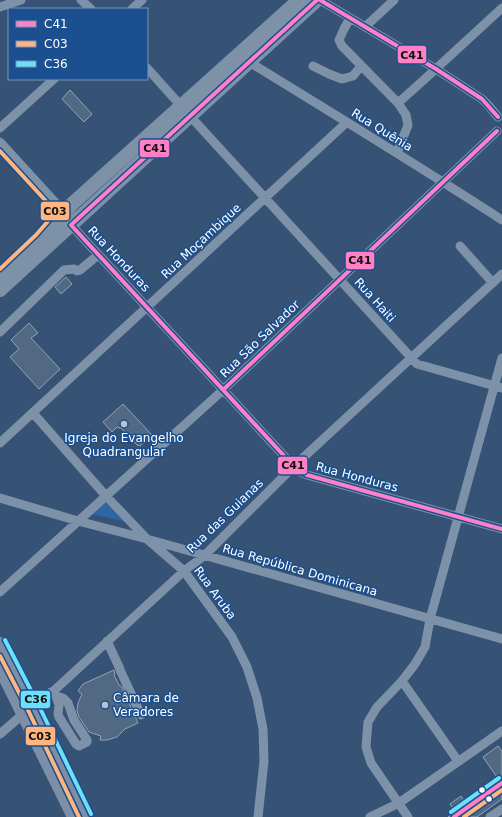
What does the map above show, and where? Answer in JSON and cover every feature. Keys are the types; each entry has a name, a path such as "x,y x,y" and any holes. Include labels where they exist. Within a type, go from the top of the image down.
{"highway":[{"path":"0,290 71,225 298,0"},
{"path":"0,264 185,111 248,62 317,0"},
{"path":"0,277 40,239 64,212"},
{"path":"0,301 8,294 42,252"}],"main road":[{"path":"0,643 34,709 86,817"},
{"path":"0,669 74,817"}],"street":[{"path":"0,7 21,0"},
{"path":"81,0 90,8"},
{"path":"133,8 142,0"},
{"path":"320,0 436,68 482,99 500,116 494,124 499,133"},
{"path":"365,27 394,0"},
{"path":"398,103 502,8"},
{"path":"350,18 340,40 342,46 398,103 406,115 408,126 397,153"},
{"name":"Rua Quênia","path":"248,62 397,153 502,220"},
{"path":"313,66 342,79 353,76 361,66"},
{"name":"Rua Haiti","path":"148,69 417,364 498,387"},
{"path":"0,128 53,80"},
{"name":"Rua Moçambique","path":"0,443 347,122"},
{"name":"Rua São Salvador","path":"0,592 223,390 443,182 499,133"},
{"path":"0,142 64,212"},
{"name":"Rua Honduras","path":"71,225 298,471 307,475 502,529"},
{"path":"460,246 493,283"},
{"path":"0,332 64,270 80,270 98,255"},
{"name":"Rua das Guianas","path":"0,734 22,715 34,709 54,694 107,642 184,571 204,556 293,467 502,274"},
{"path":"408,817 371,763 366,746 368,722 377,707 415,664 425,647 430,619 458,517 498,387 502,358"},
{"name":"Rua Aruba","path":"33,413 106,496 147,539 184,571 232,637 247,667 257,698 263,729 264,761 258,817"},
{"name":"Rua República Dominicana","path":"0,498 502,639"},
{"path":"107,642 141,715"},
{"path":"402,680 458,761"},
{"path":"54,694 63,698 68,703 74,720 87,742 79,746 76,744 59,717 59,705 54,694"},
{"path":"370,817 398,802 502,731"},
{"path":"490,817 502,809"}],"shaded area":[{"path":"104,502 124,521 91,514"}],"building":[{"path":"70,90 92,114 84,122 62,99"},
{"path":"66,277 72,284 61,294 55,287"},
{"path":"29,323 38,333 31,338 60,369 39,389 10,357 19,349 11,340"},
{"name":"Igreja do Evangelho Quadrangular","path":"123,404 152,435 140,446 137,445 121,428 117,427 112,432 103,422"},
{"name":"Câmara de Veradores","path":"114,670 114,675 119,685 122,687 138,723 125,729 117,737 107,740 100,740 101,736 89,732 79,717 77,711 78,703 82,694 78,691 83,684"},
{"path":"498,746 502,751 502,799 477,817 448,817 455,812 450,804 461,796 466,804 499,780 483,757"}],"tunnel":[{"path":"454,817 502,783"}],"transit line":[{"name":"C41","path":"317,0 71,225 298,471 307,475 502,529"},
{"name":"C41","path":"320,0 436,69 482,99 498,117"},
{"name":"C41","path":"223,390 497,131"},
{"name":"C03","path":"0,151 56,212 36,235 0,269"},
{"name":"C36","path":"5,640 39,706 91,814"},
{"name":"C03","path":"0,656 29,712 79,817"},
{"name":"C36","path":"451,812 499,778"},
{"name":"C41","path":"454,817 502,783"},
{"name":"C03","path":"464,817 502,790"}],"place":[{"name":"Igreja do Evangelho Quadrangular","path":"124,424"},
{"name":"Câmara de Veradores","path":"105,705"}]}
